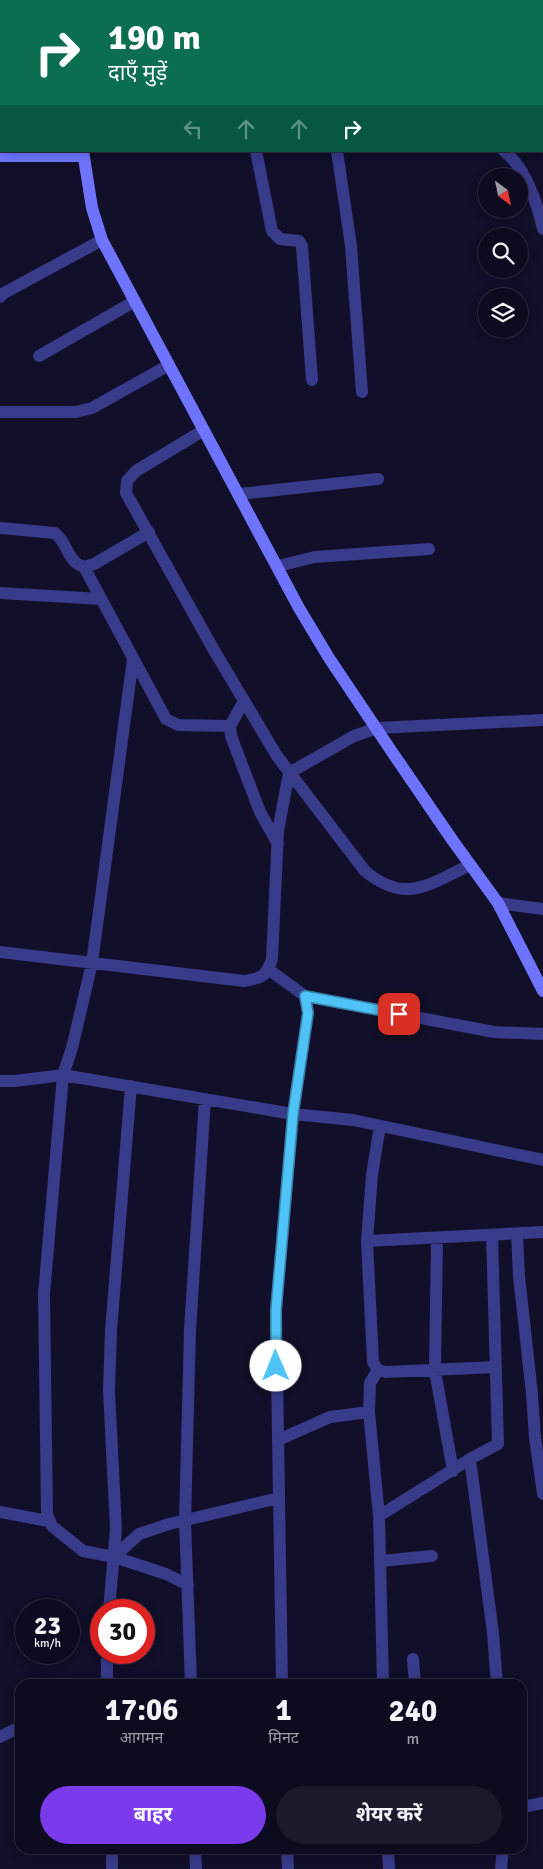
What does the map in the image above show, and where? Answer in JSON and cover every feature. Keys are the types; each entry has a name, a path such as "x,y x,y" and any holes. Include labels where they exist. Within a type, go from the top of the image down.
{"street":[{"path":"256,152 272,231 280,239 299,241 302,246 312,380"},
{"path":"337,152 351,246 362,392"},
{"path":"505,152 524,173 543,229"},
{"path":"0,156 83,154 92,208 102,240 300,608 329,658 498,903 543,991"},
{"path":"0,297 4,293 102,240"},
{"path":"39,356 135,301"},
{"path":"0,412 76,412 92,408 169,365"},
{"path":"204,430 136,471 128,481 126,493 244,701 289,773 365,871 378,882 398,890 417,889 470,865"},
{"path":"239,494 378,478"},
{"path":"0,528 55,533 61,538 72,560 84,567 166,719 178,724 230,726"},
{"path":"84,567 94,564 149,532"},
{"path":"278,566 315,557 429,549"},
{"path":"0,593 101,599"},
{"path":"133,660 92,963 72,1048 63,1075 44,1294 47,1514 48,1521 52,1526 83,1551 114,1557 166,1574 188,1585"},
{"path":"244,701 230,726 231,736 260,812 278,844"},
{"path":"0,952 244,981 261,978 268,969 272,959 278,831 289,773 354,736 377,728 543,720"},
{"path":"498,903 543,909"},
{"path":"268,969 305,996 494,1032 543,1034"},
{"path":"282,1679 276,1310 293,1114 308,1013 305,996"},
{"path":"0,1081 63,1075 293,1114 353,1120 543,1160"},
{"path":"110,1599 116,1529 109,1391 111,1330 130,1086"},
{"path":"191,1679 185,1521 190,1330 205,1099"},
{"path":"380,1126 372,1175 367,1242 373,1362 378,1370 386,1372 495,1367"},
{"path":"367,1242 543,1232"},
{"path":"517,1234 519,1276 535,1438 543,1494"},
{"path":"379,1516 470,1459 498,1444 492,1235"},
{"path":"437,1238 435,1371 453,1471"},
{"path":"378,1370 370,1383 369,1412 379,1516 383,1679"},
{"path":"278,1440 330,1417 369,1412"},
{"path":"470,1459 493,1633 497,1679"},
{"path":"114,1557 139,1534 169,1524 279,1498"},
{"path":"0,1512 48,1521"},
{"path":"380,1560 432,1556"},
{"path":"413,1660 415,1679"},
{"path":"107,1664 107,1679"},
{"path":"0,1737 15,1730"},
{"path":"527,1806 543,1803"},
{"path":"112,1854 112,1869"},
{"path":"195,1854 196,1869"},
{"path":"287,1854 288,1869"},
{"path":"388,1854 389,1869"},
{"path":"501,1869 502,1854"}],"route":[{"path":"276,1366 276,1310 293,1114 308,1013 305,996 399,1014"}]}
